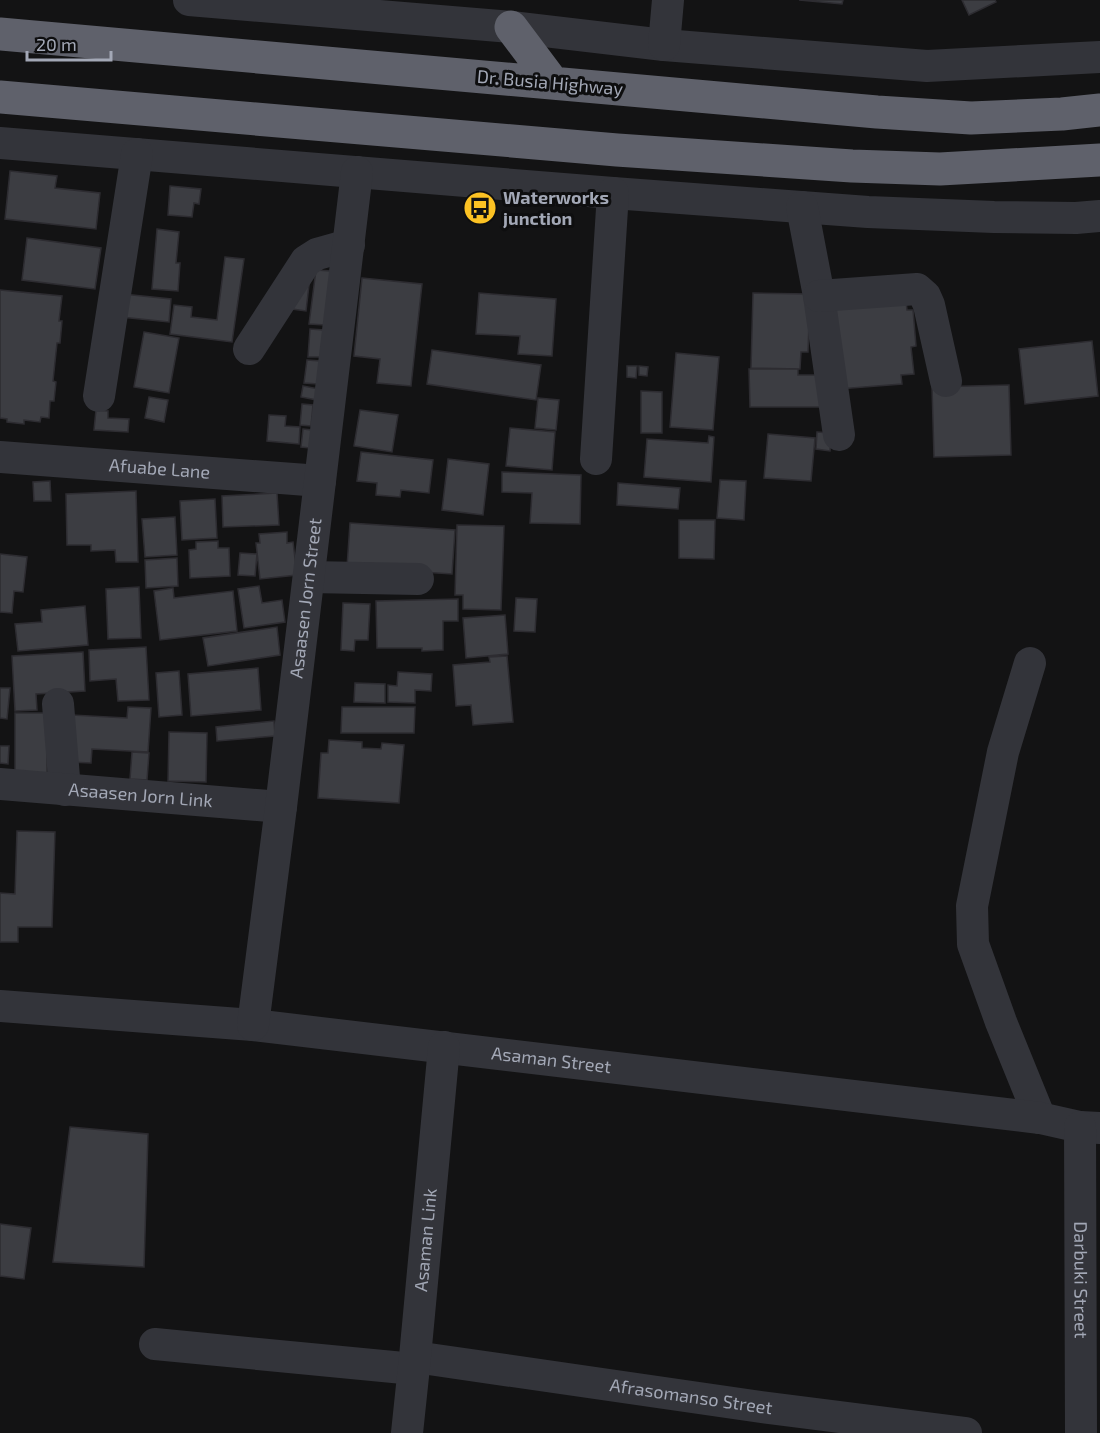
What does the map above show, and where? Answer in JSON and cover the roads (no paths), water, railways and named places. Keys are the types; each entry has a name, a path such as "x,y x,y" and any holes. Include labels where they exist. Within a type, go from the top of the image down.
{"highway":[{"path":"511,27 553,83"},
{"name":"Dr. Busia Highway","path":"0,34 877,112 971,118 1100,110"},
{"path":"0,97 605,149 852,166 940,169 1100,160"}],"street":[{"path":"664,45 668,0"},
{"path":"206,1 511,27 664,45 927,66 1100,57"},
{"path":"0,143 868,212 994,218 1100,216"},
{"path":"99,396 137,154"},
{"name":"Asaasen Jorn Street","path":"253,1025 357,172"},
{"path":"596,459 613,193"},
{"path":"802,207 819,296 839,435"},
{"path":"249,349 306,261 317,254 349,245"},
{"path":"819,296 916,289 925,296 929,305 946,381"},
{"name":"Afuabe Lane","path":"0,457 320,481"},
{"path":"309,578 418,579"},
{"path":"1030,663 1003,752 972,906 972,935 973,944 1001,1022 1040,1118"},
{"path":"58,704 65,790"},
{"name":"Asaasen Jorn Link","path":"0,784 281,807"},
{"name":"Asaman Street","path":"0,1006 253,1025 1040,1118 1090,1127"},
{"name":"Asaman Link","path":"407,1433 444,1047"},
{"name":"Darbuki Street","path":"1081,1433 1090,1127"},
{"name":"Afrasomanso Street","path":"155,1344 415,1363 966,1433"}],"place":[{"name":"Waterworks junction","path":"480,208"}]}
